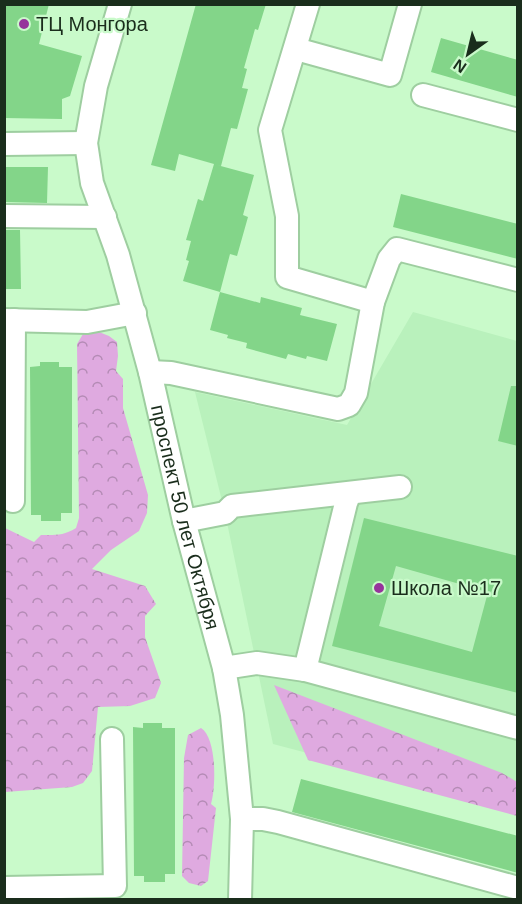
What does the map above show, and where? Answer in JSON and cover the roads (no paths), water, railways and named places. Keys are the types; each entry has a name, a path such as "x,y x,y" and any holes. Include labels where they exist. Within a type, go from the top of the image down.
{"street":[{"name":"проспект 50 лет Октября","path":"120,4 96,86 86,143 93,183 118,255 135,314 184,521 224,668 232,715 242,819 240,900"},
{"path":"308,4 270,130 287,216 287,277 373,302"},
{"path":"296,49 390,75 410,4"},
{"path":"423,94 518,120"},
{"path":"4,144 86,143"},
{"path":"4,216 105,217"},
{"path":"150,372 171,373 338,409 349,405 356,393 373,302 389,259 397,249 518,280"},
{"path":"13,501 9,320 87,322 135,314"},
{"path":"184,521 225,513 236,514 348,498 395,494"},
{"path":"305,670 348,498"},
{"path":"224,668 257,663 305,670 518,728"},
{"path":"4,888 115,886 112,739"},
{"path":"242,819 278,822 518,888"}],"place":[{"name":"ТЦ Монгора","path":"24,24"},
{"name":"Школа №17","path":"379,588"}]}
